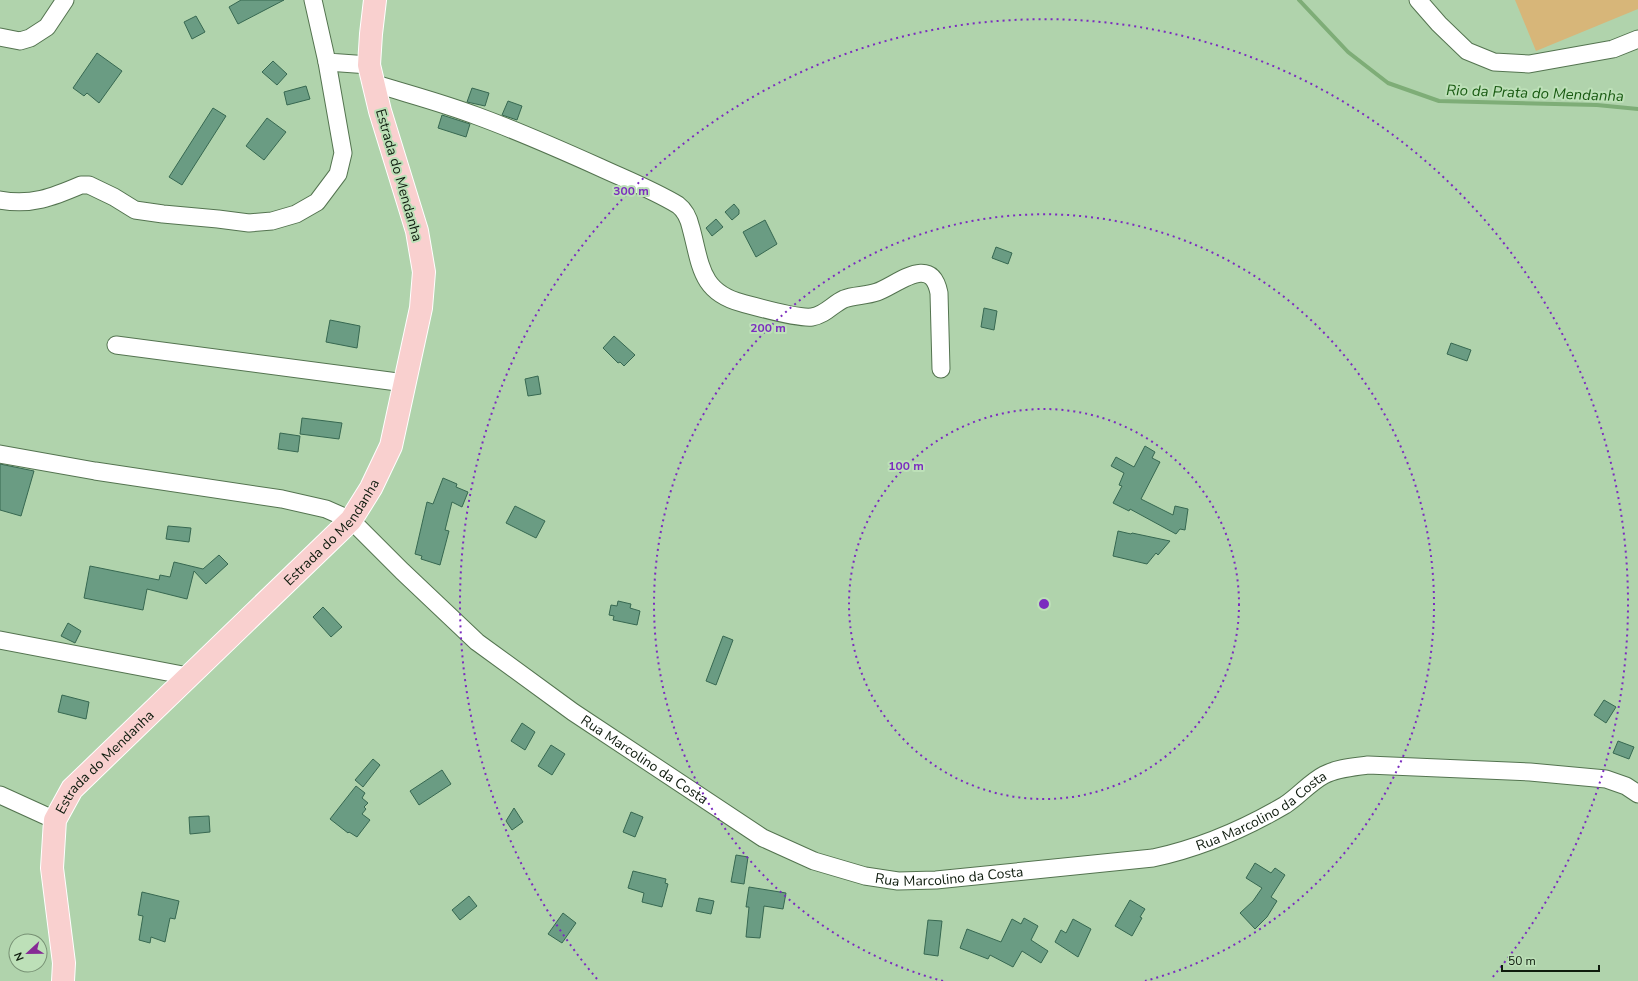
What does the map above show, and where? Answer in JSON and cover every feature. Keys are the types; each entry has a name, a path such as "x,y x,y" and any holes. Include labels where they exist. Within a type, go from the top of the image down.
{"main road":[{"name":"Estrada do Mendanha","path":"63,981 64,963 52,868 55,820 72,789 351,520 371,488 392,446 421,308 424,272 418,231 380,111 371,74 371,34 375,0"}],"street":[{"path":"0,36 20,41 30,38 47,26 65,0"},
{"path":"0,200 12,202 39,201 81,185 89,185 114,197 135,210 249,224 272,221 296,214 317,202 338,174 343,153 327,62 314,0"},
{"path":"1418,0 1439,24 1467,51 1494,62 1529,64 1613,49 1638,39"},
{"path":"327,62 371,74 484,119 574,156 680,206 689,220 706,279 717,292 728,299 810,318 820,315 843,300 878,292 908,276 918,273 930,275 937,283 939,293 941,369"},
{"path":"116,345 405,383"},
{"path":"0,454 94,471 282,499 326,509 351,520"},
{"name":"Rua Marcolino da Costa","path":"351,520 402,572 477,642 573,712 763,838 814,861 865,876 898,881 936,880 1153,858 1176,853 1249,825 1287,804 1324,775 1346,768 1368,765 1530,772 1606,779 1626,786 1638,794"},
{"path":"0,640 188,676"},
{"path":"0,795 55,820"}],"shaded area":[{"path":"1515,0 1638,0 1638,9 1536,51"}],"building":[{"path":"241,0 284,0 238,24 229,7"},
{"path":"196,16 205,32 192,39 184,22"},
{"path":"97,53 122,71 99,103 87,93 84,96 73,88"},
{"path":"273,61 287,74 277,85 262,72"},
{"path":"306,86 310,99 287,105 284,92"},
{"path":"472,88 489,93 485,106 467,102"},
{"path":"508,101 522,106 517,120 502,115"},
{"path":"213,108 226,116 182,185 169,177"},
{"path":"442,115 470,124 466,137 438,128"},
{"path":"267,118 286,132 264,160 246,146"},
{"path":"734,204 739,210 739,214 732,220 725,212"},
{"path":"716,219 723,227 712,236 706,228"},
{"path":"765,220 777,244 756,257 743,232"},
{"path":"996,247 1012,253 1008,264 992,258"},
{"path":"984,308 997,311 994,330 981,327"},
{"path":"330,320 360,326 357,348 326,342"},
{"path":"614,336 635,355 624,366 620,362 618,363 603,348"},
{"path":"1451,343 1471,350 1467,361 1447,354"},
{"path":"538,376 541,394 528,396 525,379"},
{"path":"302,418 342,423 339,439 300,434"},
{"path":"280,433 300,436 298,452 278,449"},
{"path":"1145,446 1155,452 1152,458 1160,462 1141,499 1173,515 1175,506 1188,509 1185,530 1180,529 1176,534 1130,509 1129,511 1113,503 1122,486 1119,485 1124,473 1111,466 1116,457 1134,467"},
{"path":"0,464 34,471 21,516 0,510"},
{"path":"443,478 457,484 456,487 468,492 462,507 452,502 445,530 449,531 440,565 421,559 422,556 415,554 427,502 433,504"},
{"path":"515,506 545,521 536,538 506,523"},
{"path":"168,526 191,528 189,542 166,539"},
{"path":"1118,531 1170,541 1158,555 1156,553 1147,564 1113,556"},
{"path":"219,555 228,564 206,584 194,571 187,599 147,589 143,610 84,598 90,566 159,580 160,575 170,577 174,562 203,569"},
{"path":"618,601 631,604 630,608 640,611 637,625 613,620 614,616 609,615 611,605 617,606"},
{"path":"323,607 342,627 331,637 313,617"},
{"path":"68,623 81,631 75,643 61,636"},
{"path":"723,636 733,640 716,685 706,681"},
{"path":"62,695 89,702 86,719 58,712"},
{"path":"1604,700 1616,707 1606,723 1594,715"},
{"path":"522,723 535,732 525,750 511,741"},
{"path":"1618,741 1634,747 1629,759 1613,753"},
{"path":"551,745 565,754 552,775 538,766"},
{"path":"373,759 380,765 363,787 355,780"},
{"path":"442,770 451,784 419,805 410,791"},
{"path":"356,786 365,793 362,798 368,803 364,807 366,809 362,814 370,820 357,837 349,832 348,833 330,819"},
{"path":"514,808 523,822 512,830 506,821"},
{"path":"631,812 643,817 635,837 623,832"},
{"path":"209,816 210,832 190,834 189,817"},
{"path":"736,855 748,857 744,884 731,882"},
{"path":"1255,863 1271,873 1275,868 1285,875 1271,897 1277,901 1267,917 1255,929 1240,913 1253,901 1262,888 1246,878"},
{"path":"633,871 666,879 665,883 668,884 662,907 642,902 644,893 628,888"},
{"path":"749,887 786,893 783,909 764,906 760,938 746,937 749,907 746,907"},
{"path":"142,892 179,901 175,919 170,918 165,942 151,937 150,943 139,940 143,916 138,915"},
{"path":"469,896 477,906 460,920 452,910"},
{"path":"699,898 714,901 711,914 696,911"},
{"path":"1130,900 1145,909 1140,917 1142,918 1132,936 1115,926"},
{"path":"563,913 576,923 562,943 548,934"},
{"path":"1024,918 1038,926 1031,940 1048,951 1041,963 1022,951 1013,967 990,955 988,959 960,948 967,929 1001,942 1012,919 1021,924"},
{"path":"1073,919 1091,929 1078,957 1055,942 1061,930 1066,933"},
{"path":"928,920 942,921 938,956 924,954"}],"waterway":[{"name":"Rio da Prata do Mendanha","path":"1299,0 1348,52 1388,83 1439,101 1597,105 1638,109"}]}
